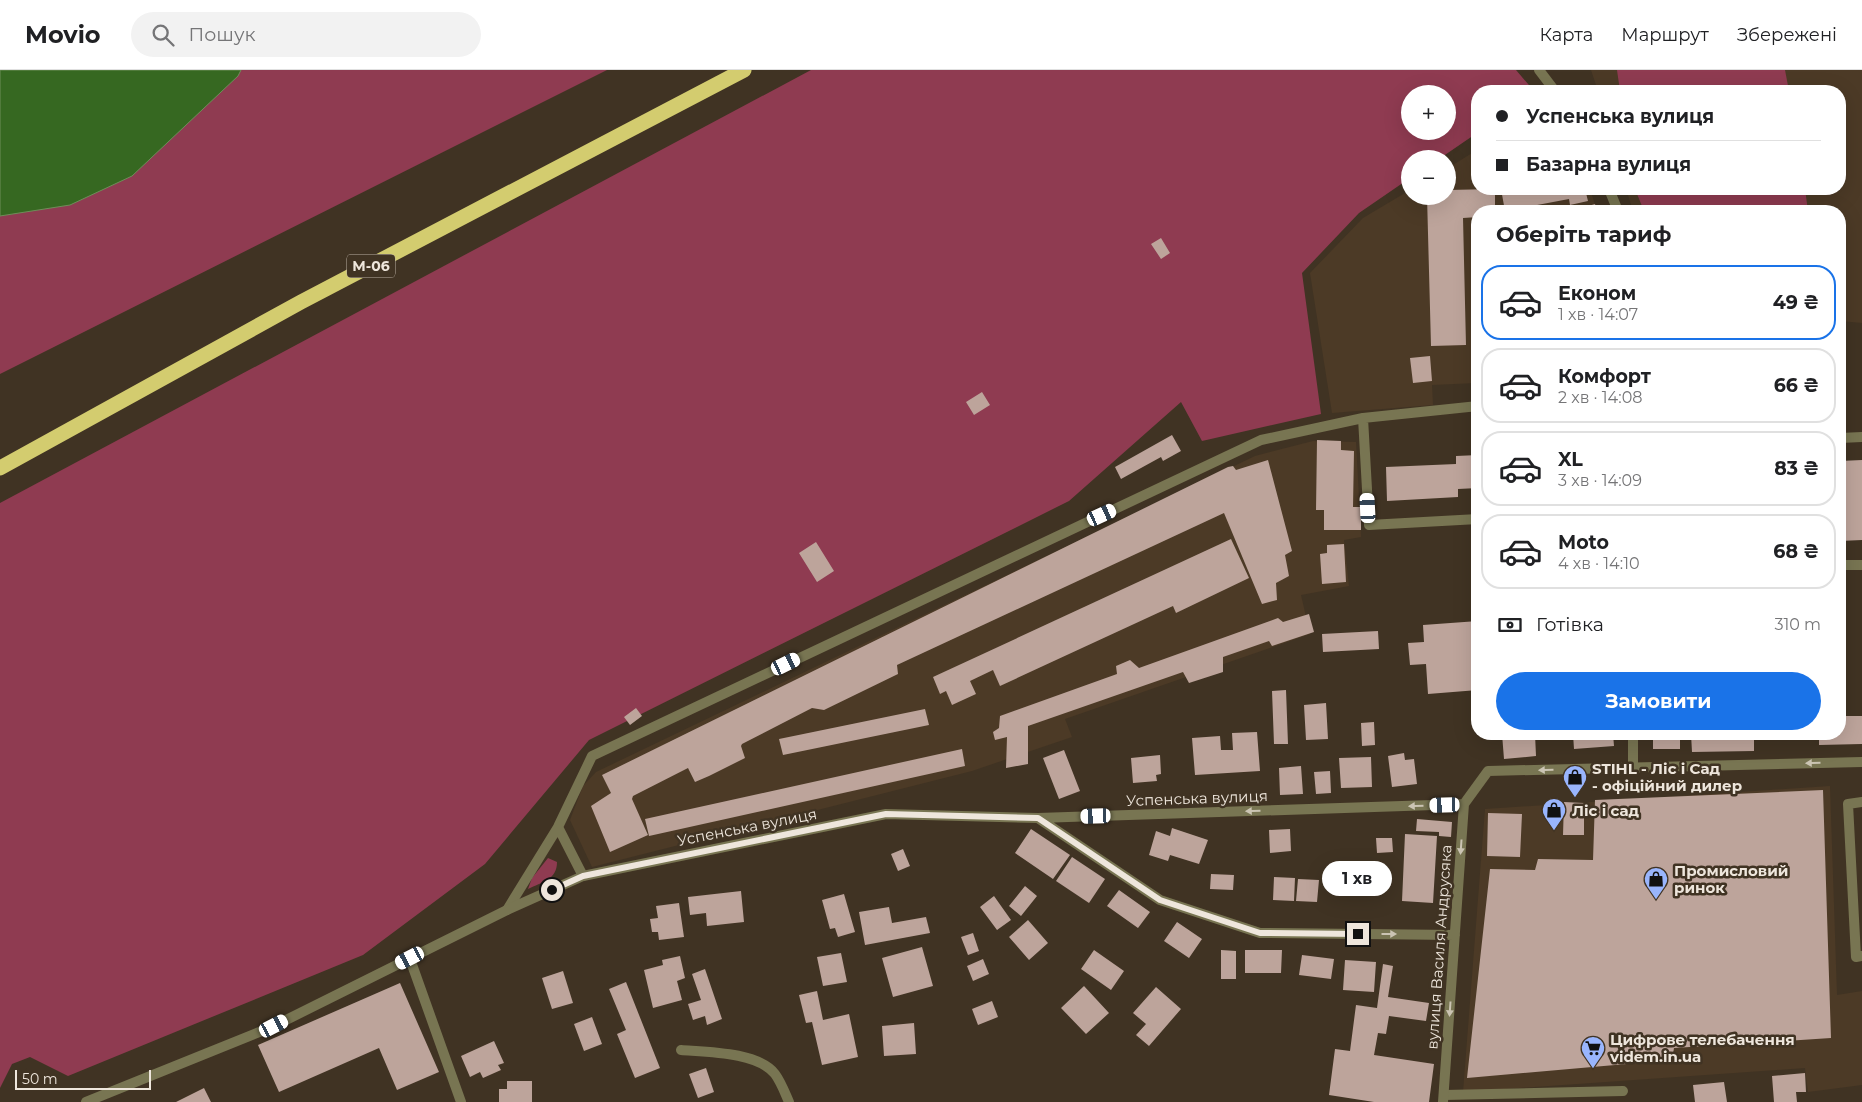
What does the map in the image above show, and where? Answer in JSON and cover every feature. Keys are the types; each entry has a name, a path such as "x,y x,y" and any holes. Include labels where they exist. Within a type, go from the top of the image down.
{"highway":[{"name":"М-06","path":"0,468 301,302 744,70"}],"street":[{"path":"1539,70 1550,85"},
{"path":"507,910 558,827 592,756 1261,440 1363,418 1471,407"},
{"path":"1363,418 1369,525 1471,519"},
{"path":"1846,438 1862,437"},
{"path":"1846,566 1862,565"},
{"path":"1633,740 1633,767"},
{"path":"1464,804 1488,771 1862,762"},
{"path":"1862,802 1848,804 1856,957 1862,956"},
{"name":"Успенська вулиця","path":"86,1102 274,1026 507,910 583,876 886,814 1038,818 1464,804"},
{"name":"вулиця Василя Андрусяка","path":"1443,1098 1464,804"},
{"path":"1038,818 1160,900 1260,933 1455,935"},
{"path":"558,827 583,876"},
{"path":"410,958 462,1102"},
{"path":"681,1050 734,1054 757,1062 774,1072 789,1102"},
{"path":"1443,1098 1623,1091"}],"shaded area":[{"path":"0,70 241,70 238,76 132,176 70,205 0,216"},
{"path":"121,70 607,70 0,374 0,197"},
{"path":"811,70 1516,70 1529,85 1471,85 1471,137 1452,150 1401,150 1401,184 1359,213 1302,273 1321,414 1202,441 1181,402 1069,501 589,740 485,864 363,955 68,1076 30,1057 12,1064 0,1088 0,503"},
{"path":"1591,70 1862,70 1862,323 1846,322 1846,205 1631,205 1628,195 1846,195 1846,85 1596,85"},
{"path":"1617,70 1785,70 1788,85 1619,85"},
{"path":"1471,154 1471,195 1592,195 1595,205 1471,205 1471,383 1432,385 1433,405 1332,413 1310,273 1363,218 1401,195 1401,205 1456,205 1456,163"},
{"path":"1637,195 1806,195 1807,205 1642,205"},
{"path":"1313,441 1356,442 1361,537 1344,540 1349,586 1301,595 1310,634 1065,719 1072,737 972,771 592,867 570,820 583,786 596,772 1255,456"},
{"name":"Промисловий ринок","path":"1830,786 1837,995 1862,991 1862,1085 1808,1092 1805,1068 1463,1092 1485,809"},
{"path":"548,858 557,862 552,877 528,889 532,878"}],"building":[{"path":"1456,190 1471,190 1471,195 1495,195 1495,205 1471,205 1471,217 1463,218 1466,345 1431,346 1427,205 1456,205"},
{"path":"1502,195 1586,195 1588,201 1570,205 1569,199 1537,205 1504,205"},
{"path":"1161,238 1170,253 1161,259 1151,244"},
{"path":"1430,356 1432,381 1413,383 1410,358"},
{"path":"982,392 990,405 974,415 966,402"},
{"path":"1172,435 1181,451 1163,461 1161,457 1121,479 1115,467"},
{"path":"1317,440 1341,441 1341,450 1354,451 1353,507 1361,507 1361,530 1324,530 1324,510 1316,510"},
{"path":"1471,455 1471,488 1458,489 1458,497 1387,501 1386,467 1456,464 1456,456"},
{"path":"1268,460 1292,551 1285,555 1289,576 1276,583 1277,600 1262,604 1224,513 897,665 898,674 824,710 812,708 742,744 745,758 709,776 695,782 688,768 633,796 632,799 648,835 610,852 591,806 611,793 602,775 1228,467 1233,466 1236,470"},
{"path":"1862,460 1862,540 1846,541 1846,461"},
{"path":"1231,539 1249,578 1176,613 1173,606 1000,686 993,670 970,681 976,694 952,705 946,691 940,694 933,677"},
{"path":"816,542 834,571 817,582 799,553"},
{"path":"1344,544 1346,582 1322,584 1320,554 1327,553 1327,545"},
{"path":"1309,614 1314,632 1272,646 1269,641 1223,657 1223,672 1189,683 1183,672 1028,726 1028,764 1006,768 1007,737 995,740 993,732 999,728 1000,716 1117,674 1116,666 1130,660 1139,668 1278,618 1283,622"},
{"path":"1471,622 1471,691 1428,694 1426,664 1410,665 1408,643 1424,642 1423,625"},
{"path":"1378,631 1379,649 1323,652 1322,634"},
{"path":"1286,690 1288,744 1274,744 1272,691"},
{"path":"1326,703 1328,739 1306,740 1304,705"},
{"path":"636,708 642,716 630,725 624,717"},
{"path":"925,709 929,725 783,755 779,739"},
{"path":"1846,716 1862,716 1862,744 1819,745 1819,740 1846,740"},
{"path":"1374,722 1375,745 1362,746 1361,723"},
{"path":"1257,732 1260,771 1195,775 1192,738 1220,736 1221,750 1233,750 1232,733"},
{"path":"1502,740 1535,740 1536,756 1504,759"},
{"path":"1573,740 1614,740 1614,746 1574,749"},
{"path":"1653,740 1680,740 1680,749 1653,749"},
{"path":"1691,740 1754,740 1754,751 1692,752"},
{"path":"962,749 965,766 649,836 645,819"},
{"path":"1064,750 1080,791 1059,799 1043,758"},
{"path":"1404,753 1405,760 1414,759 1417,784 1392,787 1388,756"},
{"path":"1160,755 1161,774 1156,775 1157,781 1133,783 1131,758"},
{"path":"1371,757 1372,787 1341,788 1339,758"},
{"path":"1301,766 1303,794 1280,795 1279,768"},
{"path":"1330,771 1331,793 1316,794 1314,772"},
{"name":"Промисловий ринок","path":"1823,790 1831,1038 1674,1048 1672,1060 1467,1078 1490,869 1535,870 1538,859 1593,860 1595,800"},
{"path":"1564,802 1584,803 1584,835 1563,835"},
{"path":"1488,813 1522,814 1520,857 1487,856"},
{"path":"1417,819 1452,822 1451,837 1439,836 1439,832 1416,831"},
{"path":"1172,828 1208,840 1199,864 1170,855 1168,861 1149,855 1156,831 1170,836"},
{"path":"1031,829 1070,855 1053,879 1015,853"},
{"path":"1290,829 1291,851 1270,853 1269,830"},
{"path":"1405,834 1437,836 1433,903 1402,901"},
{"path":"1376,838 1392,838 1393,852 1377,853"},
{"path":"903,849 910,866 898,871 891,854"},
{"path":"1072,857 1105,879 1089,903 1056,881"},
{"path":"1379,869 1379,883 1363,883 1363,870"},
{"path":"1211,874 1234,875 1233,890 1210,889"},
{"path":"1274,877 1295,878 1294,901 1273,900"},
{"path":"1298,879 1319,880 1317,902 1296,901"},
{"path":"1025,886 1037,896 1021,916 1009,906"},
{"path":"1119,890 1150,912 1138,928 1107,906"},
{"path":"741,891 744,922 707,926 706,913 690,915 688,897"},
{"path":"844,894 855,932 838,937 835,928 830,929 822,900"},
{"path":"994,896 1011,920 997,930 980,907"},
{"path":"679,903 684,937 659,940 658,932 652,932 650,919 658,918 656,906"},
{"path":"889,907 892,923 926,917 930,933 865,945 859,912"},
{"path":"1028,920 1048,943 1029,960 1009,937"},
{"path":"1177,922 1202,939 1189,958 1164,941"},
{"path":"973,933 979,951 968,955 961,937"},
{"path":"922,947 933,986 893,997 882,958"},
{"path":"1094,950 1124,971 1111,990 1081,969"},
{"path":"1221,950 1236,951 1236,979 1221,979"},
{"path":"1245,950 1282,950 1281,973 1245,973"},
{"path":"841,953 847,982 823,986 817,957"},
{"path":"1302,955 1334,959 1331,979 1299,975"},
{"path":"680,956 685,978 677,981 682,1000 653,1008 644,970 663,965 662,960"},
{"path":"983,959 989,974 973,981 967,966"},
{"path":"1345,960 1376,962 1374,992 1343,990"},
{"path":"1383,964 1393,966 1388,997 1429,1003 1426,1021 1389,1016 1386,1034 1378,1033 1374,1055 1434,1064 1429,1102 1374,1102 1329,1095 1335,1049 1350,1051 1356,1005 1377,1008"},
{"path":"705,969 722,1019 707,1025 705,1016 693,1020 688,1004 701,1000 692,974"},
{"path":"563,971 573,1003 552,1009 542,978"},
{"path":"626,982 660,1068 635,1078 617,1034 626,1030 609,989"},
{"path":"400,983 439,1072 397,1090 379,1048 279,1092 258,1045"},
{"path":"1084,986 1109,1013 1086,1034 1061,1008"},
{"path":"1156,987 1181,1009 1149,1046 1136,1035 1146,1024 1133,1013"},
{"path":"817,991 823,1020 849,1014 858,1057 822,1065 812,1022 806,1023 799,995"},
{"path":"992,1001 998,1017 978,1025 972,1009"},
{"path":"592,1017 602,1044 584,1051 574,1024"},
{"path":"914,1023 916,1054 884,1056 882,1026"},
{"path":"494,1041 504,1063 498,1065 501,1070 483,1078 480,1072 470,1077 461,1056"},
{"path":"706,1068 714,1092 698,1098 689,1074"},
{"path":"1805,1073 1806,1092 1796,1092 1797,1102 1774,1102 1772,1076"},
{"path":"507,1081 532,1081 532,1102 499,1102 499,1089 507,1089"},
{"path":"1724,1082 1727,1102 1695,1102 1693,1085"},
{"path":"204,1088 211,1102 176,1102"}],"place":[{"name":"STIHL - Ліс і Сад - офіційний дилер","path":"1575,798"},
{"name":"Ліс і сад","path":"1554,831"},
{"name":"Промисловий ринок","path":"1656,900"},
{"name":"Цифрове телебачення videm.in.ua","path":"1593,1069"}],"route":[{"path":"552,890 583,876 886,814 1038,818 1160,900 1260,933 1358,934"}]}
